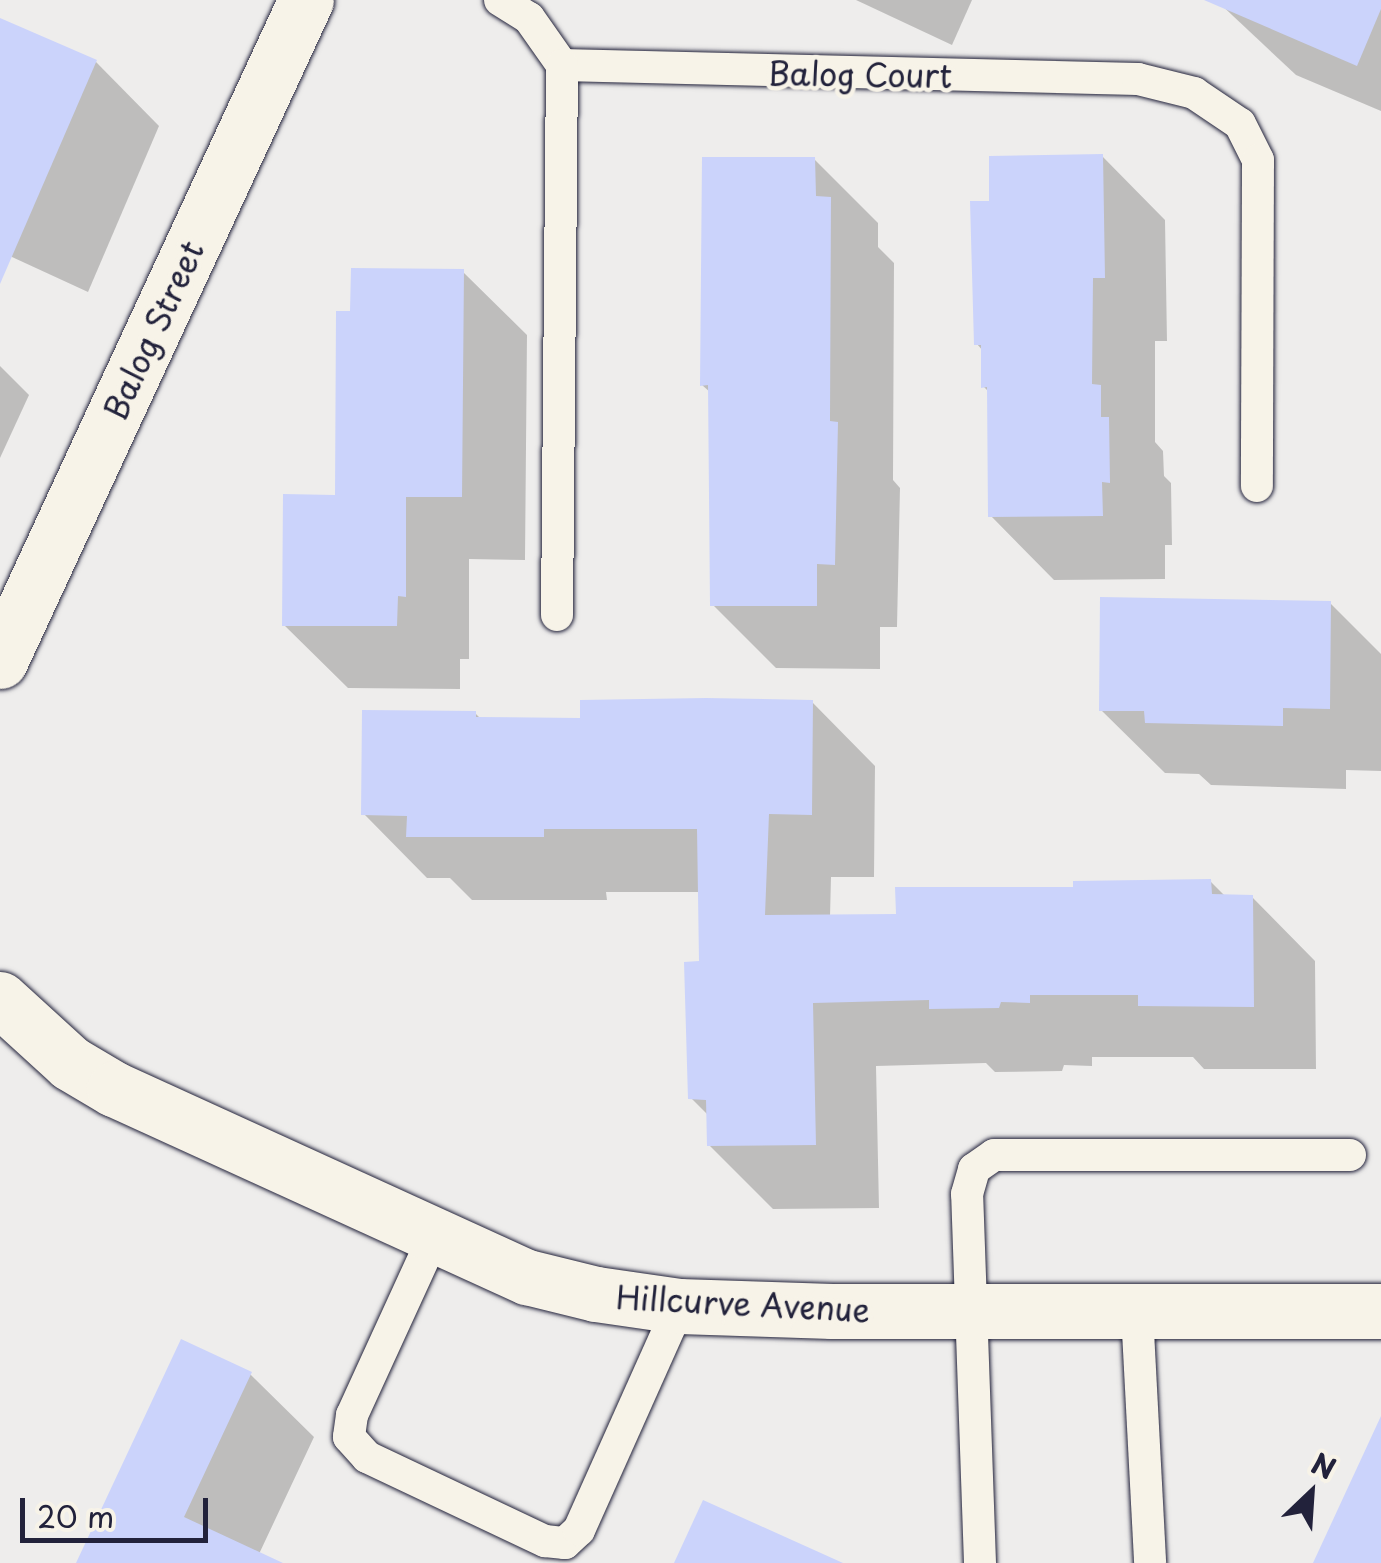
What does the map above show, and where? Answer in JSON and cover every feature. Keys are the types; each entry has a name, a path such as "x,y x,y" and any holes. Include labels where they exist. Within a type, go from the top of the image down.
{"street":[{"name":"Balog Street","path":"0,661 306,0"},
{"name":"Hillcurve Avenue","path":"0,999 70,1063 114,1089 527,1277 596,1294 679,1306 970,1312 1381,1310"}],"lane":[{"path":"500,0 529,18 562,65 557,615"},
{"name":"Balog Court","path":"562,65 1138,79 1194,93 1240,124 1258,160 1257,486"},
{"path":"980,1563 967,1194 974,1169 994,1155 1350,1155"},
{"path":"434,1236 352,1415 349,1437 367,1456 545,1541 565,1543 579,1530 679,1306"},
{"path":"1137,1312 1150,1563"}],"building":[{"path":"1204,0 1381,0 1381,9 1357,66"},
{"path":"0,18 97,60 0,284"},
{"path":"1103,154 1105,278 1093,278 1092,384 1101,385 1101,417 1109,417 1110,483 1102,482 1103,516 988,517 987,387 981,388 981,345 974,345 970,201 989,201 989,156"},
{"path":"702,157 815,157 816,196 831,197 830,421 838,422 835,565 817,564 817,606 710,606 708,385 700,386"},
{"path":"351,268 464,269 462,497 406,497 406,597 398,596 397,626 282,626 283,494 335,495 336,311 350,311"},
{"path":"1100,597 1331,601 1330,709 1283,708 1283,726 1145,723 1144,711 1099,711"},
{"path":"580,700 813,700 812,815 769,814 765,915 896,914 895,887 1073,887 1073,881 1211,879 1212,894 1253,895 1254,1007 1138,1006 1138,995 1030,995 1030,1003 1001,1002 999,1008 929,1009 929,1000 813,1003 816,1145 707,1146 706,1100 688,1099 684,962 699,961 697,829 544,829 544,837 406,837 407,816 361,815 362,710 476,711 476,717 580,718"},
{"path":"181,1339 252,1372 184,1517 283,1563 76,1563"},
{"path":"1381,1416 1381,1563 1313,1563"},
{"path":"703,1500 843,1563 674,1563"}]}
